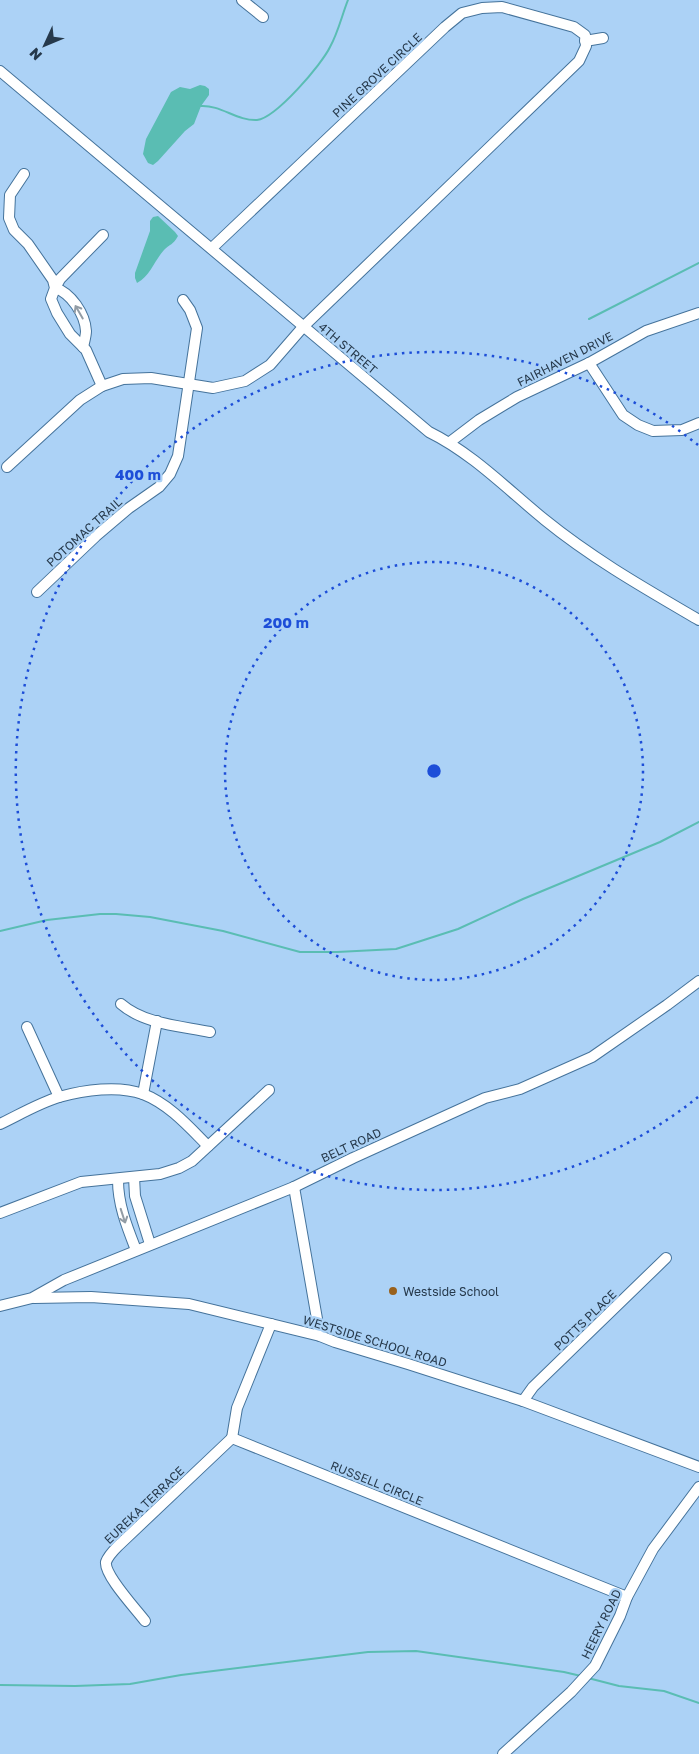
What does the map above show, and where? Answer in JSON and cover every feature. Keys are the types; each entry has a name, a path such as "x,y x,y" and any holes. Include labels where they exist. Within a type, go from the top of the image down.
{"street":[{"path":"242,0 263,17"},
{"name":"PINE GROVE CIRCLE","path":"212,248 462,13 482,8 502,7 574,27 584,35 585,41"},
{"path":"7,467 80,400 102,386 123,379 151,378 213,388 245,381 270,365 303,327 579,61 586,46 585,41 603,38"},
{"name":"4TH STREET","path":"0,71 429,432 450,442 546,521 611,568 699,620"},
{"path":"24,174 10,195 9,218 14,230 28,244 53,280 55,288"},
{"path":"102,386 83,347 70,334 56,313 51,299 60,279 103,235"},
{"path":"55,288 64,290 84,319 86,333 83,347"},
{"name":"POTOMAC TRAIL","path":"37,592 96,536 129,508 159,487 170,474 178,456 197,328 190,310 183,300"},
{"name":"FAIRHAVEN DRIVE","path":"450,442 479,420 517,397 589,363 646,331 699,313"},
{"path":"589,363 623,415 638,425 653,431 682,430 699,424"},
{"name":"BELT ROAD","path":"0,1306 32,1298 64,1280 294,1187 485,1098 520,1089 592,1057 699,981"},
{"path":"121,1004 129,1012 157,1021 210,1032"},
{"path":"143,1094 157,1021"},
{"path":"27,1027 58,1098"},
{"path":"0,1124 58,1098 103,1090 124,1091 143,1094 167,1107 208,1146"},
{"path":"0,1213 81,1182 134,1178 160,1174 179,1168 192,1161 269,1090"},
{"path":"134,1178 135,1196 150,1244"},
{"path":"118,1180 121,1210 136,1250"},
{"path":"294,1187 320,1336"},
{"name":"POTTS PLACE","path":"523,1401 533,1387 666,1258"},
{"name":"WESTSIDE SCHOOL ROAD","path":"32,1298 91,1297 189,1304 320,1336 523,1401 699,1467"},
{"path":"232,1438 237,1408 271,1324"},
{"name":"RUSSELL CIRCLE","path":"232,1438 627,1597"},
{"name":"EUREKA TERRACE","path":"145,1620 114,1581 106,1567 107,1559 118,1546 232,1438"},
{"name":"HEERY ROAD","path":"503,1754 586,1678 595,1666 620,1616 627,1597 653,1549 699,1487"}],"shaded area":[{"path":"200,85 209,89 209,95 201,106 194,124 185,131 158,161 153,165 148,163 143,154 146,139 171,92 180,87 190,89"},
{"path":"158,216 178,236 164,250 146,276 137,283 135,273 150,231 150,221 153,217"}],"waterway":[{"path":"201,106 208,106 250,120 265,117 275,110 298,89 325,55 335,36 348,0"},
{"path":"589,319 699,263"},
{"path":"0,931 47,920 116,914 150,917 223,931 300,952 396,949 458,929 523,899 660,842 699,822"},
{"path":"0,1685 75,1686 130,1684 181,1675 368,1652 416,1651 581,1676"},
{"path":"588,1678 619,1686 664,1691 699,1703"}],"place":[{"name":"Westside School","path":"393,1291"}]}
